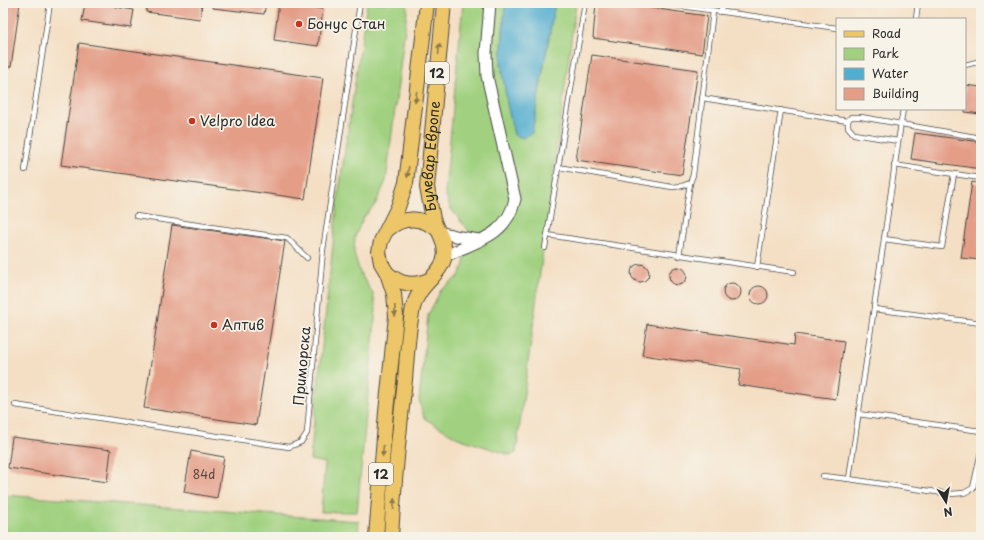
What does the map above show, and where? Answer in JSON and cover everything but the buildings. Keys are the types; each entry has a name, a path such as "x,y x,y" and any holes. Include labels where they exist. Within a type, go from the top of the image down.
{"main road":[{"name":"Булевар Европе","path":"376,537 386,412 396,316 394,294 387,273 381,263 379,252 381,241 398,208 406,183 427,3"},
{"name":"Булевар Европе","path":"444,3 427,187 432,215 443,240 446,256"},
{"name":"Булевар Европе","path":"386,231 394,223 411,219 428,222 438,230"},
{"name":"12","path":"391,537 411,319 417,297 439,271 446,256"},
{"path":"387,273 399,281 412,284 422,283 431,279"}],"street":[{"path":"446,256 497,232 506,223 512,212 515,199 487,76 486,53 490,3"},
{"path":"438,230 460,237 480,240"}],"lane":[{"path":"25,170 50,3"},
{"name":"Приморска","path":"15,405 289,448 301,442 307,433 323,250 360,3"},
{"path":"545,248 585,3"},
{"path":"660,3 836,28"},
{"path":"721,12 722,3"},
{"path":"916,18 918,3"},
{"path":"679,256 690,183 693,175 713,11"},
{"path":"966,65 981,61"},
{"path":"702,98 848,121"},
{"path":"757,267 782,110"},
{"path":"849,479 903,110"},
{"path":"898,141 854,134 848,127 848,121 851,117 861,117 981,138"},
{"path":"894,166 981,178"},
{"path":"558,167 672,186 682,186 690,183"},
{"path":"884,239 942,247 954,174"},
{"path":"136,216 287,238 307,258"},
{"path":"547,235 679,256 794,272"},
{"path":"874,310 981,323"},
{"path":"858,414 981,431"},
{"path":"823,476 950,494 964,493 973,488 981,452"}],"green space":[{"path":"367,3 408,3 386,181 375,205 363,218 355,237 354,253 360,273 373,294 376,309 357,512 321,512 325,463 310,460 338,197"},
{"path":"463,3 505,3 501,63 507,104 514,135 532,133 555,3 576,3 516,453 510,455 458,438 424,418 419,400 428,315 441,290 459,276 464,264 469,231 451,209 445,193"},
{"path":"3,495 359,521 358,537 3,537"}],"water":[{"path":"505,3 555,3 532,133 523,138 514,135 507,104 501,63"}],"place":[{"name":"Бонус Стан","path":"299,24"},
{"name":"Velpro Idea","path":"192,121"},
{"name":"Аптив","path":"214,325"}]}
